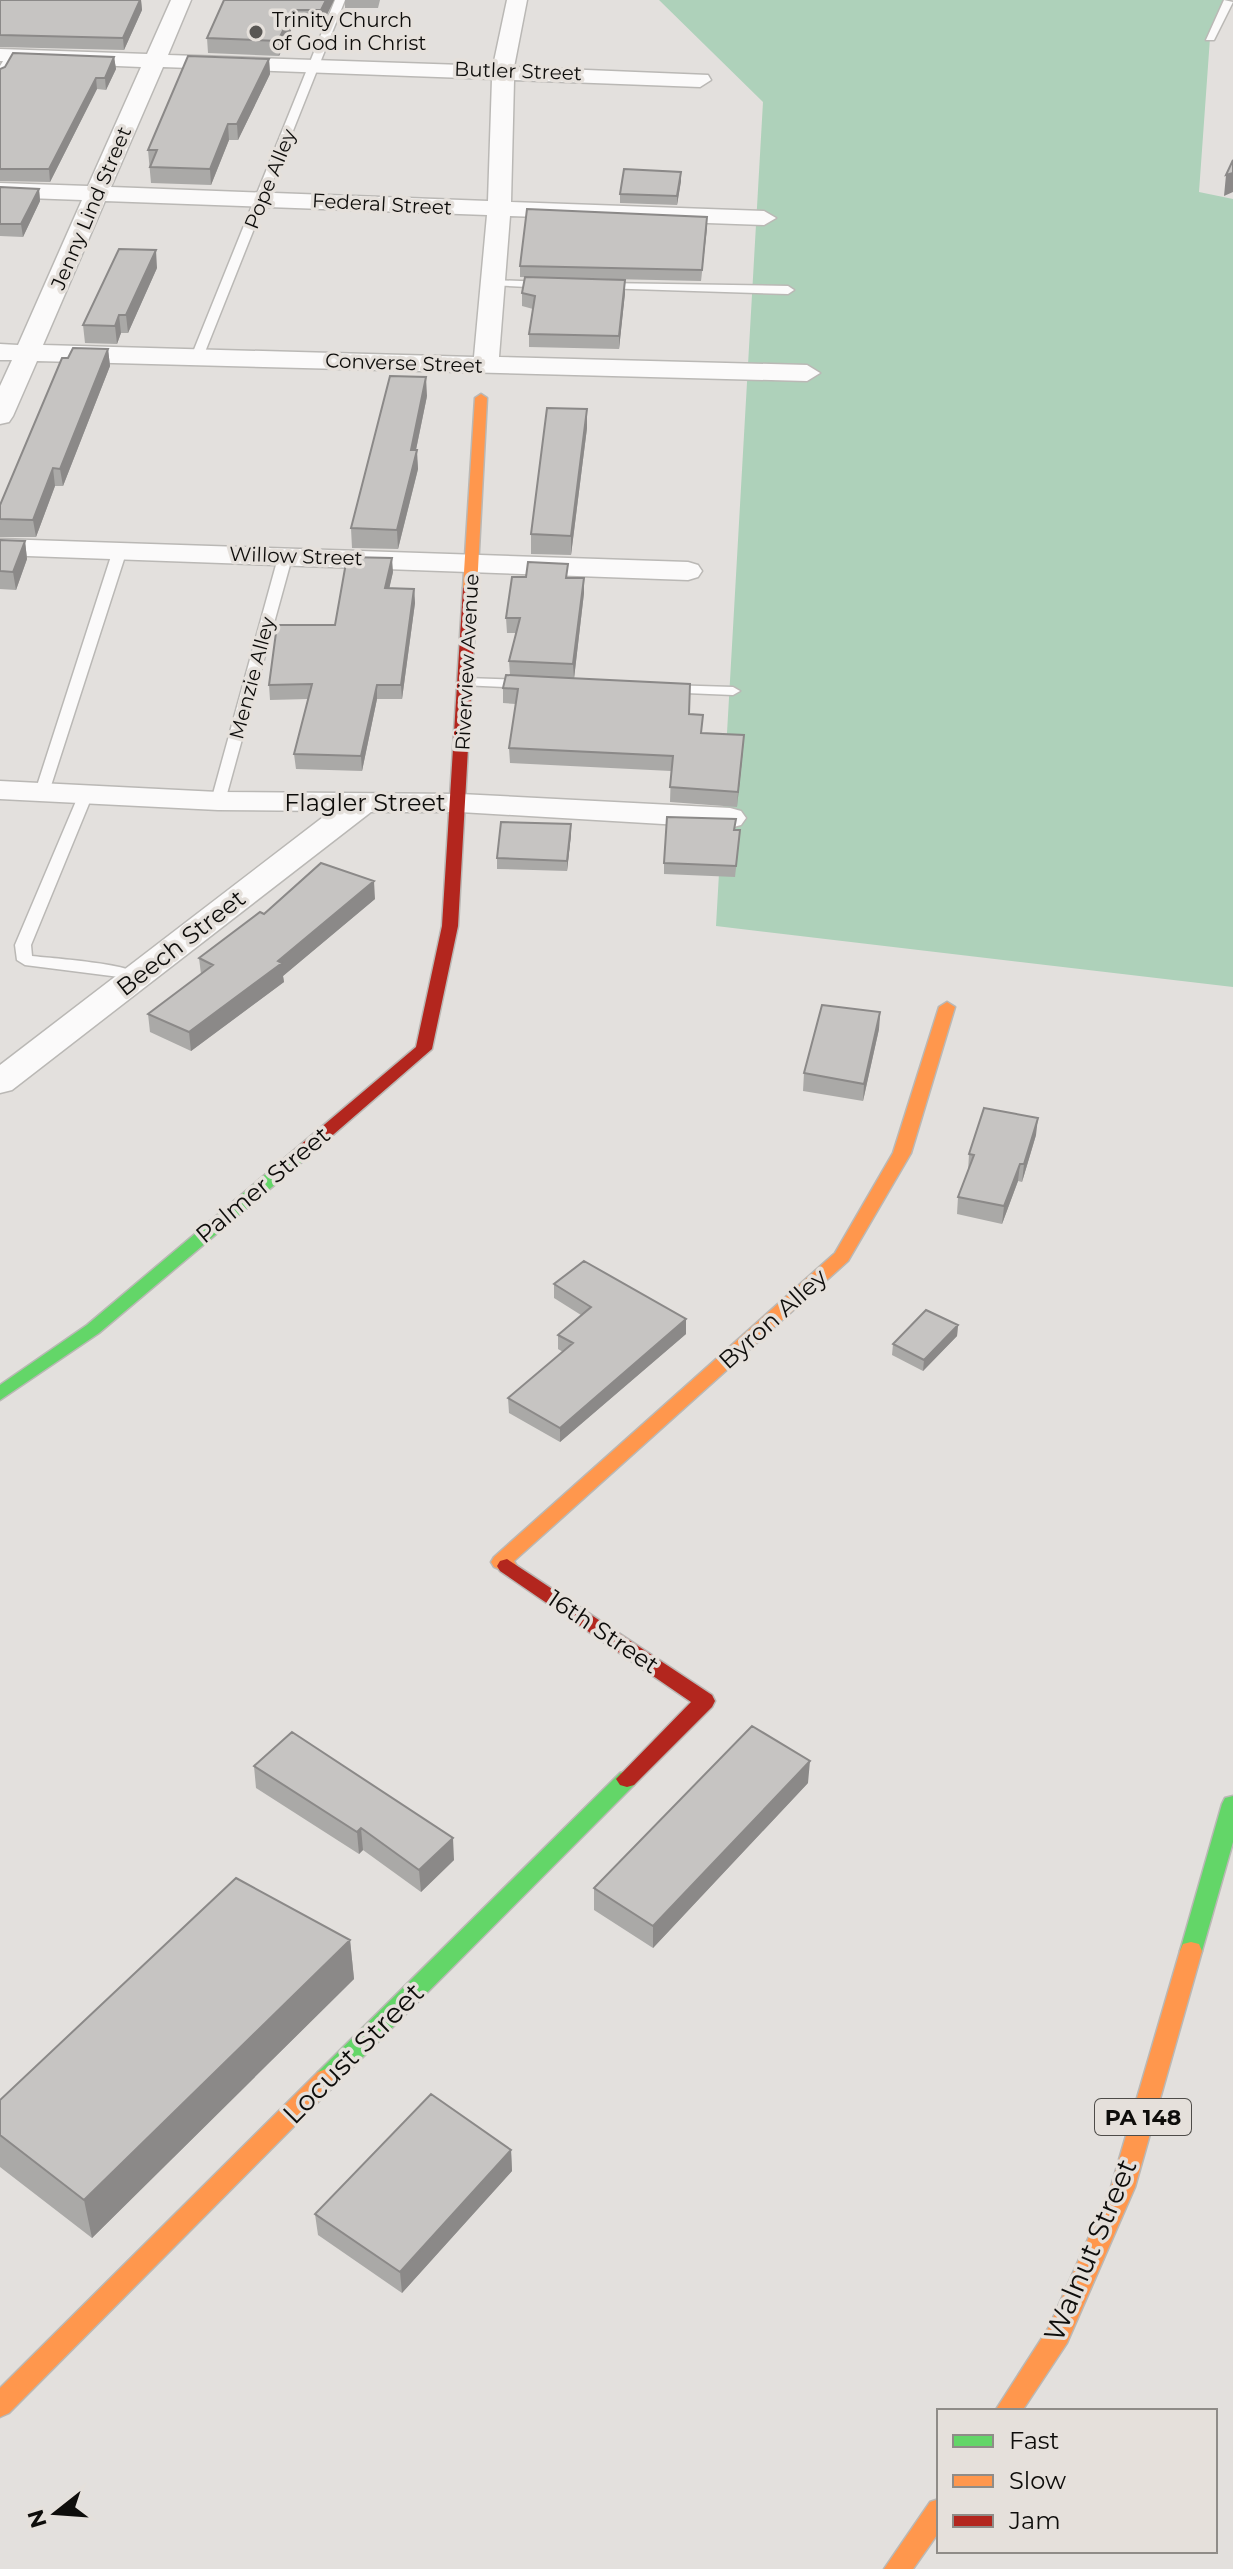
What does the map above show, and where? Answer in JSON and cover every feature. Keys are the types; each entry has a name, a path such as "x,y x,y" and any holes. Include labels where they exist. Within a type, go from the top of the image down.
{"street":[{"name":"Jenny Lind Street","path":"0,416 181,0"},
{"path":"486,366 499,210 503,70 517,0"},
{"name":"Butler Street","path":"6,55 503,70 700,80"},
{"name":"Federal Street","path":"0,190 264,197 499,210 764,218"},
{"name":"Converse Street","path":"0,352 807,373"},
{"name":"Riverview Avenue","path":"450,926 460,803 481,398"},
{"name":"Willow Street","path":"0,547 286,554 688,571"},
{"name":"Flagler Street","path":"0,790 218,801 460,803 730,818"},
{"name":"Beech Street","path":"0,1082 361,804"},
{"name":"Palmer Street","path":"0,1394 93,1329 424,1049 450,926"},
{"name":"Byron Alley","path":"501,1562 842,1257 902,1153 947,1007"},
{"name":"16th Street","path":"501,1562 705,1701"},
{"name":"Locust Street","path":"0,2405 705,1701"},
{"name":"Walnut Street","path":"1009,2409 1058,2335 1123,2187 1233,1804"},
{"path":"897,2569 937,2514"}],"lane":[{"name":"Pope Alley","path":"197,357 264,197 340,0"},
{"path":"1210,38 1229,0"},
{"path":"0,75 6,55"},
{"path":"493,283 563,285"},
{"path":"591,286 788,290"},
{"path":"42,792 120,550"},
{"name":"Menzie Alley","path":"218,801 286,554"},
{"path":"466,682 544,685"},
{"path":"654,688 733,691"},
{"path":"86,794 23,945 25,960 94,968 137,977"}],"green space":[{"path":"659,0 1229,0 1210,38 1199,192 1233,199 1233,987 716,926 763,102"}],"building":[{"path":"0,0 140,0 123,38 0,35"},
{"path":"224,0 326,0 321,10 293,10 278,41 207,38"},
{"path":"13,53 114,57 105,78 96,78 49,169 0,169 0,69 5,67"},
{"path":"188,56 269,59 237,124 228,124 210,169 150,167 157,150 148,150"},
{"path":"1233,160 1233,173 1226,175"},
{"path":"624,169 681,172 677,196 620,194"},
{"path":"0,187 39,189 21,224 0,224"},
{"path":"527,209 707,217 702,270 520,266"},
{"path":"119,249 156,250 126,315 119,315 115,326 83,325"},
{"path":"525,277 625,280 619,336 529,334 535,296 522,293"},
{"path":"73,348 108,349 60,469 53,468 33,520 0,519 0,505 62,358 68,358"},
{"path":"390,376 426,377 411,450 417,450 397,530 351,528"},
{"path":"547,408 587,409 571,536 531,534"},
{"path":"0,540 25,541 13,572 0,571"},
{"path":"347,557 392,558 385,588 414,589 401,685 377,685 361,756 294,754 312,684 269,685 277,625 335,625"},
{"path":"528,562 568,564 566,578 584,578 573,664 509,661 520,618 506,618 512,577 526,577"},
{"path":"506,675 690,684 689,714 703,715 701,733 744,735 738,792 670,787 673,756 509,748 518,689 503,688"},
{"path":"667,817 736,819 734,830 740,830 736,866 664,863"},
{"path":"501,822 571,824 567,861 497,858"},
{"path":"321,863 374,881 278,961 282,963 189,1032 148,1014 213,965 199,958 260,912 264,914"},
{"path":"822,1005 880,1012 864,1084 804,1073"},
{"path":"984,1108 1038,1118 1024,1164 1020,1164 1004,1206 958,1197 974,1155 969,1154"},
{"path":"584,1261 686,1319 560,1428 508,1398 573,1343 558,1335 591,1307 554,1284"},
{"path":"926,1310 958,1325 924,1360 893,1344"},
{"path":"752,1726 810,1761 653,1926 594,1888"},
{"path":"292,1732 453,1838 419,1870 361,1828 357,1832 254,1766"},
{"path":"236,1878 350,1940 84,2200 0,2135 0,2100"},
{"path":"431,2094 511,2150 400,2272 315,2214"}],"traffic: fast":[{"path":"0,1394 93,1329 298,1156"},
{"path":"326,2079 627,1779"},
{"path":"1191,1951 1233,1804"}],"traffic: slow":[{"path":"470,588 481,398"},
{"path":"507,1566 501,1562 842,1257 902,1153 947,1007"},
{"path":"1009,2409 1058,2335 1123,2187 1191,1951"},
{"path":"0,2405 326,2079"},
{"path":"897,2569 937,2514"}],"traffic: jam":[{"path":"298,1156 424,1049 450,926 470,588"},
{"path":"507,1566 705,1701 627,1779"}],"place":[{"name":"Trinity Church of God in Christ","path":"256,32"}]}
